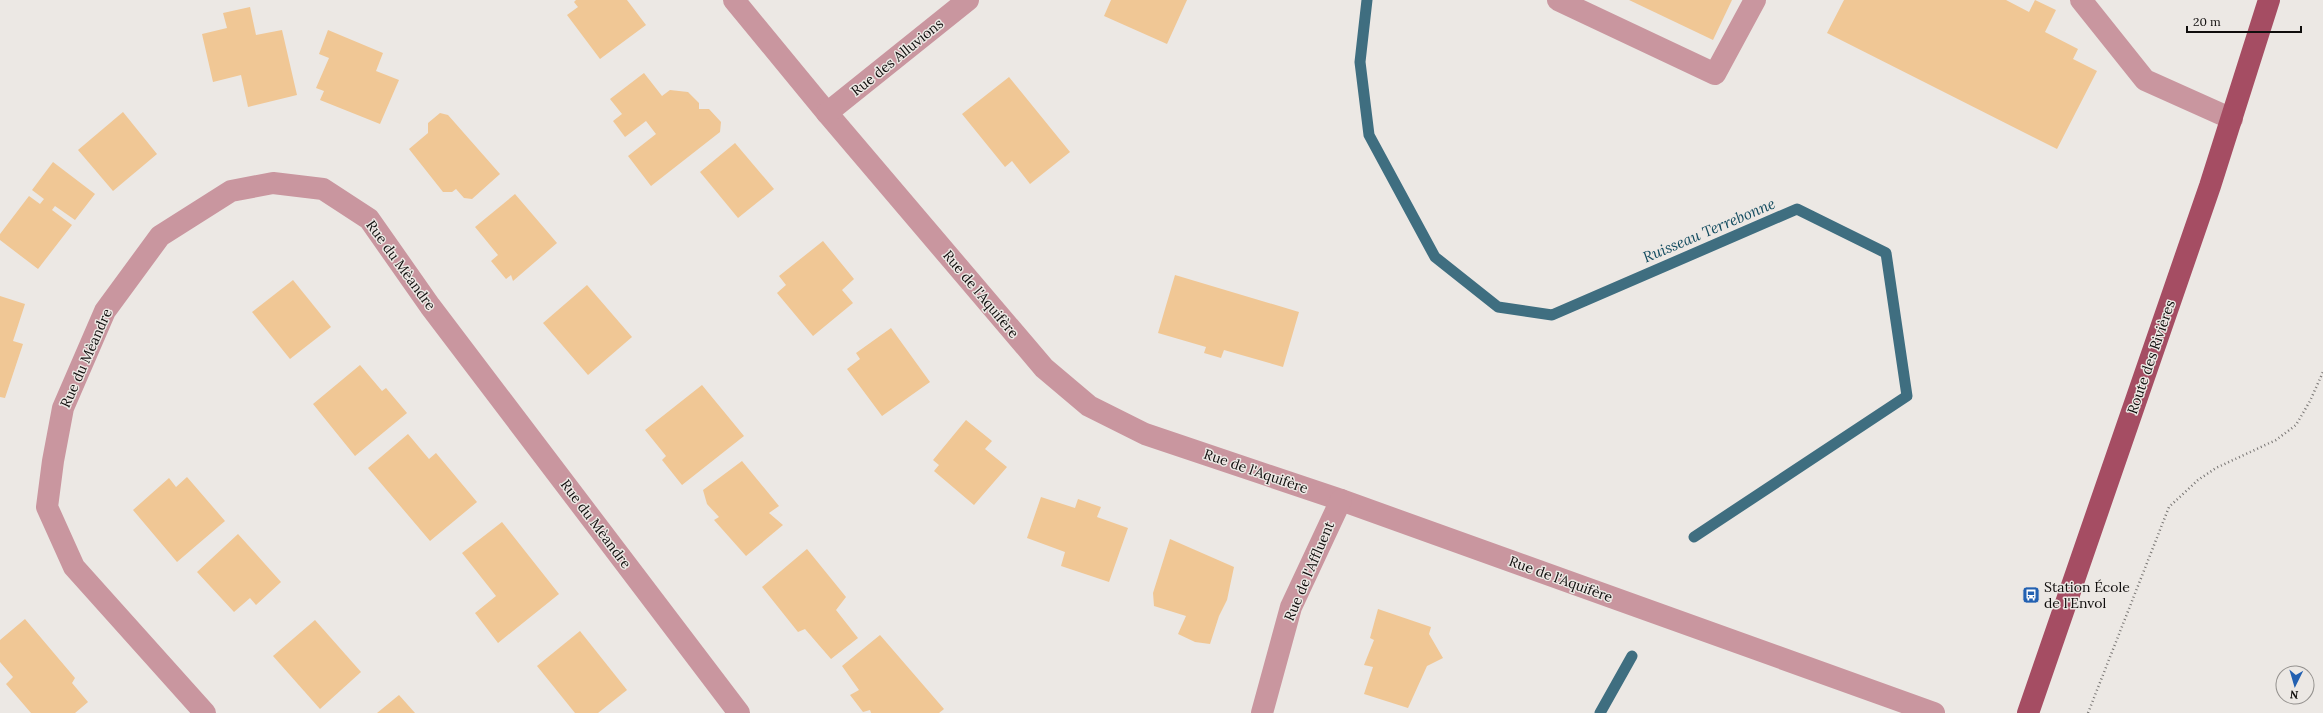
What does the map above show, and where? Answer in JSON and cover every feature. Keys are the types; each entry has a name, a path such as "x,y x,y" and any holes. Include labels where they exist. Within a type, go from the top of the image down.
{"main road":[{"name":"Route des Rivières","path":"2028,713 2210,186 2270,0"}],"street":[{"name":"Rue de l'Aquifère","path":"734,0 827,113 1044,368 1089,406 1145,434 1341,500 1934,713"},
{"name":"Rue des Alluvions","path":"827,113 968,0"},
{"path":"1558,0 1715,74 1755,0"},
{"path":"2081,0 2145,80 2232,119"},
{"name":"Rue du Mèandre","path":"205,713 74,566 47,507 63,408 105,311 160,236 230,191 273,183 323,188 369,219 430,306 739,713"},
{"name":"Rue de l'Affluent","path":"1262,713 1291,607 1341,500"}],"path":[{"path":"2088,713 2169,507 2198,480 2216,468 2276,440 2296,425 2310,401 2323,372"}],"building":[{"path":"576,0 627,0 646,25 600,59 567,15 578,7 574,2"},
{"path":"1111,0 1187,0 1167,44 1104,16"},
{"path":"1629,0 1732,0 1713,40"},
{"path":"1844,0 2006,0 2029,12 2035,0 2056,10 2045,32 2078,49 2073,59 2097,71 2057,149 1827,33"},
{"path":"250,7 256,35 282,30 297,95 248,107 241,75 213,82 202,34 227,28 223,13"},
{"path":"328,30 383,53 376,71 399,80 380,124 320,100 324,91 316,88 329,58 319,54"},
{"path":"644,73 662,96 670,90 688,92 699,103 699,109 709,109 721,122 720,132 651,186 628,156 656,134 646,121 625,137 613,121 622,114 610,99"},
{"path":"1009,77 1070,152 1030,184 1012,161 1005,167 962,114"},
{"path":"123,112 157,154 113,191 78,150"},
{"path":"440,113 448,115 500,174 472,199 464,198 456,189 452,192 443,192 409,149 428,133 428,123"},
{"path":"735,143 774,189 738,218 700,172"},
{"path":"53,162 95,194 75,220 55,206 52,210 72,225 38,269 0,240 0,234 29,196 40,204 44,199 32,190"},
{"path":"515,194 557,243 513,281 511,275 506,279 491,261 498,255 475,227"},
{"path":"823,241 854,279 842,290 853,303 813,336 777,293 786,285 779,276"},
{"path":"1175,275 1299,312 1283,367 1224,350 1221,358 1204,353 1206,347 1158,333"},
{"path":"293,280 331,327 290,359 252,312"},
{"path":"587,285 632,337 588,375 543,323"},
{"path":"0,296 25,304 13,341 23,344 5,398 0,397"},
{"path":"891,328 930,382 882,416 847,369 860,359 856,353"},
{"path":"360,365 382,391 386,388 407,413 355,456 313,404"},
{"path":"702,385 744,436 682,485 662,460 666,456 645,430"},
{"path":"966,420 992,441 985,449 1007,467 974,505 934,471 939,465 933,460"},
{"path":"408,434 429,459 436,453 477,502 430,541 368,468"},
{"path":"742,461 779,506 769,513 783,525 746,556 714,520 719,517 707,504 703,490"},
{"path":"187,477 225,521 177,562 133,510 169,478 176,487"},
{"path":"1041,497 1075,508 1078,499 1101,507 1097,517 1128,528 1109,582 1061,566 1065,552 1027,538"},
{"path":"502,522 559,594 498,643 475,613 496,596 462,553"},
{"path":"238,534 281,582 256,605 250,598 234,612 197,572"},
{"path":"1170,539 1234,567 1227,600 1219,616 1210,644 1195,642 1178,634 1186,616 1154,606 1153,593"},
{"path":"807,549 846,597 836,610 858,638 831,659 805,629 798,632 762,587"},
{"path":"1378,609 1431,627 1429,634 1443,658 1427,666 1408,708 1364,694 1373,667 1364,665 1374,640 1370,638"},
{"path":"25,619 75,678 72,683 88,702 75,713 31,713 6,684 13,677 0,662 0,640"},
{"path":"315,620 361,672 320,709 273,656"},
{"path":"580,631 627,690 598,713 575,713 537,666"},
{"path":"880,635 944,709 939,713 871,713 870,710 863,712 850,695 859,690 842,666"},
{"path":"399,695 415,713 377,713"}],"waterway":[{"name":"Ruisseau Terrebonne","path":"1367,0 1360,62 1369,135 1435,257 1498,307 1552,315 1797,209 1886,253 1907,396 1694,537"},
{"name":"Ruisseau Terrebonne","path":"1600,713 1632,656"}],"place":[{"name":"Station École de l'Envol","path":"2031,595"}]}
